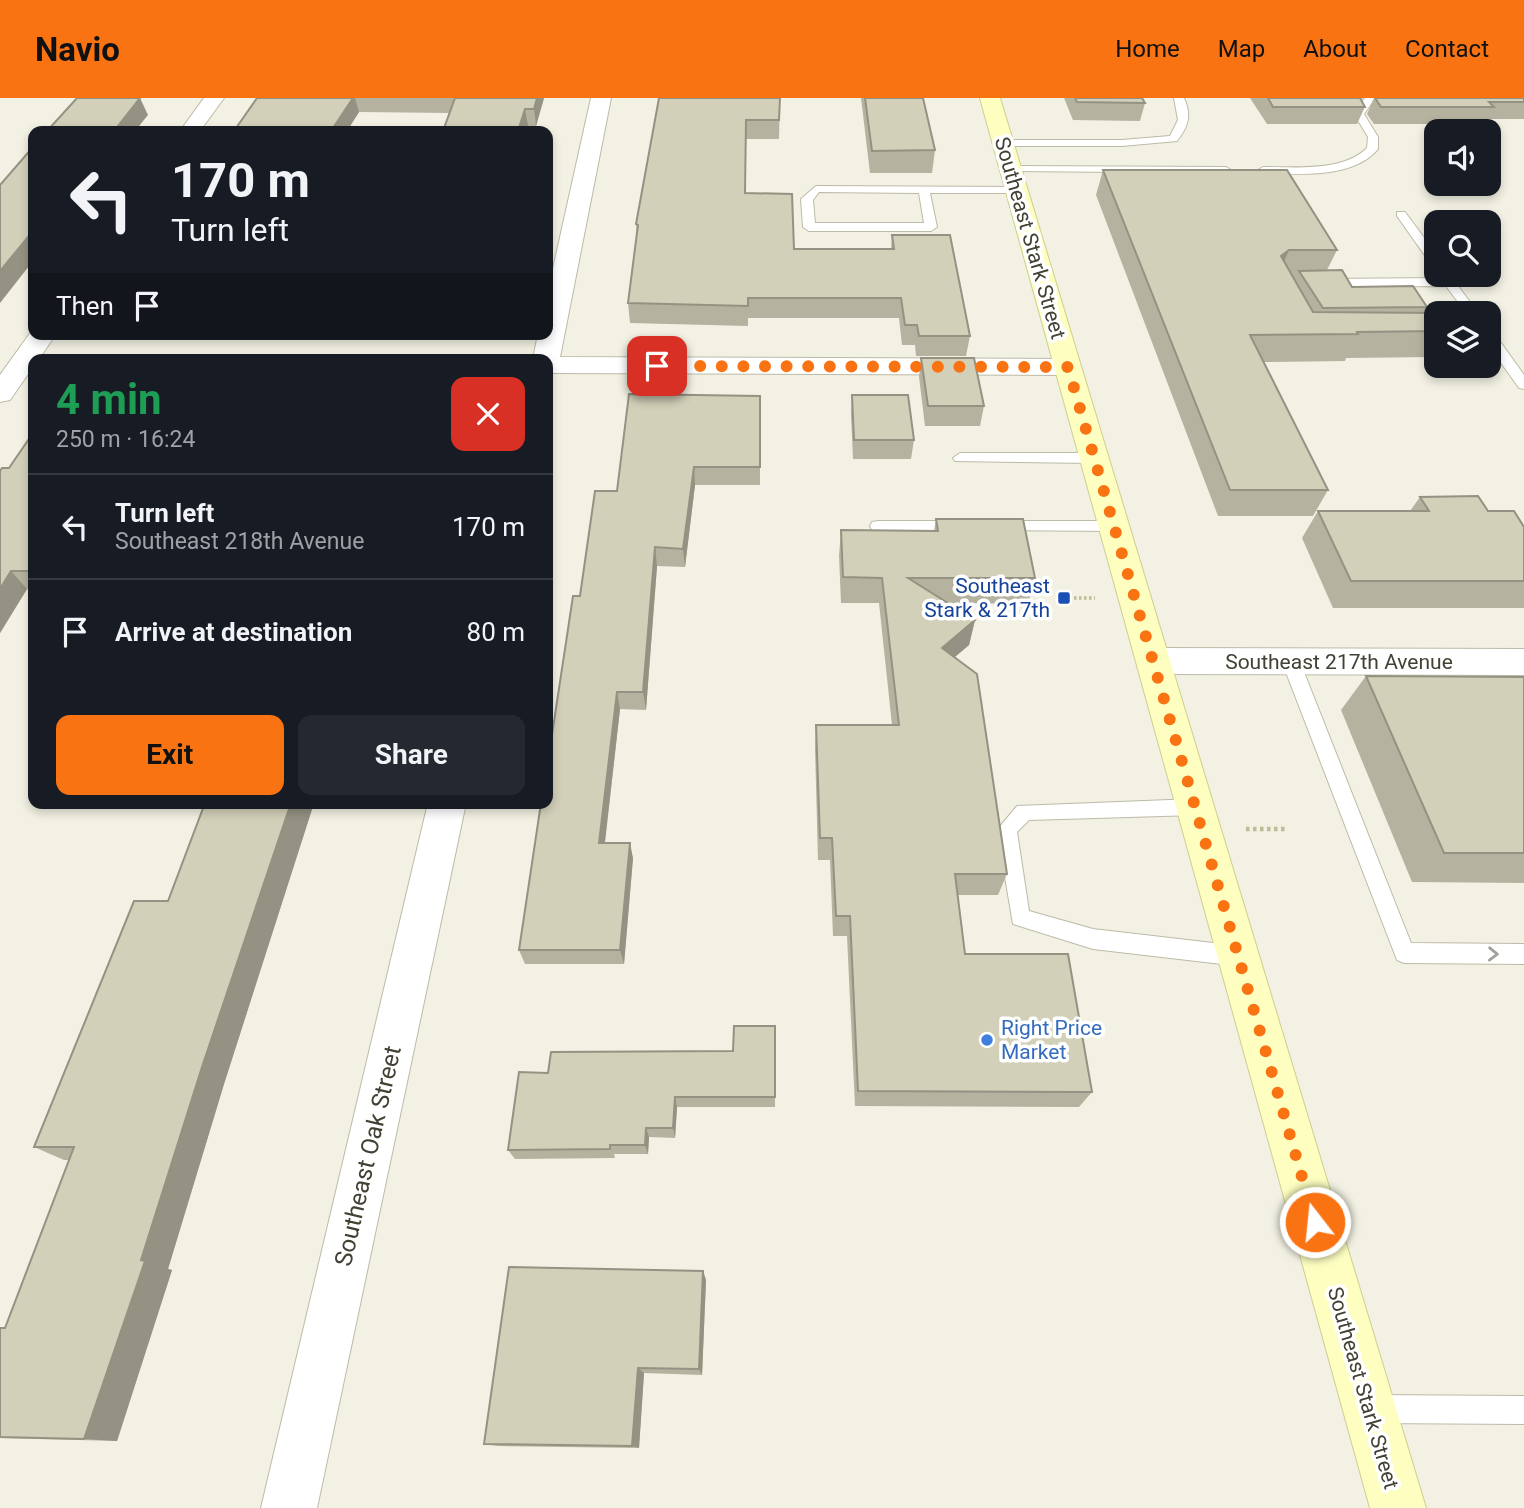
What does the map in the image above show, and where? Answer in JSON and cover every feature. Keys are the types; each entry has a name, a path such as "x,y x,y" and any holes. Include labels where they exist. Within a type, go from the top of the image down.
{"main road":[{"name":"Southeast Stark Street","path":"990,98 1398,1508"}],"street":[{"path":"194,126 214,98"},
{"path":"553,326 601,98"},
{"path":"0,394 38,340"},
{"path":"553,365 1068,367"},
{"name":"Southeast 217th Avenue","path":"1153,661 1524,662"},
{"name":"Southeast Oak Street","path":"289,1508 446,809"}],"lane":[{"path":"925,190 931,227 809,226 807,199 816,189 925,190 1010,167 1122,143 1172,139 1184,122 1184,108 1179,98"},
{"path":"1252,170 1325,169 1366,157 1372,149 1373,138 1359,114 1370,98"},
{"path":"1010,167 1239,170"},
{"path":"1401,214 1424,246"},
{"path":"1304,283 1424,279"},
{"path":"1501,353 1524,385"},
{"path":"960,458 1094,458"},
{"path":"878,526 1114,526"},
{"path":"1291,662 1404,953 1524,954"},
{"path":"1195,807 1024,812 1007,830 1020,917 1093,939 1239,956"},
{"path":"1369,1409 1524,1410"}],"building":[{"path":"77,98 140,98 118,126 52,126"},
{"path":"257,98 353,98 334,126 237,126"},
{"path":"455,98 537,98 534,109 525,109 520,126 445,126"},
{"path":"659,98 780,98 779,120 746,120 745,193 792,194 794,249 894,249 892,235 950,235 970,336 919,336 917,325 905,325 901,298 748,298 748,306 628,303 636,224"},
{"path":"865,98 923,98 935,150 872,151"},
{"path":"1075,98 1142,98 1145,103 1077,102"},
{"path":"1268,98 1360,98 1365,107 1273,107"},
{"path":"1375,98 1524,98 1524,102 1489,102 1494,107 1381,107"},
{"path":"28,153 28,237 0,271 0,185"},
{"path":"1103,170 1287,170 1337,250 1289,250 1281,256 1313,312 1424,313 1424,331 1250,335 1328,490 1230,490"},
{"path":"1342,270 1352,287 1413,286 1424,307 1323,308 1299,271"},
{"path":"921,358 974,358 984,406 928,406"},
{"path":"629,394 760,396 760,467 694,467 683,549 655,547 643,692 617,692 599,843 630,843 620,950 519,950 540,809 553,809 553,728 573,596 580,596 595,491 617,491"},
{"path":"852,395 908,395 914,440 854,440"},
{"path":"28,440 28,571 11,571 0,589 0,471 2,468 9,468"},
{"path":"1478,496 1488,511 1514,511 1524,527 1524,581 1351,581 1318,511 1429,511 1420,497"},
{"path":"936,519 1023,519 1035,578 908,578 975,620 942,648 977,674 1007,874 955,874 965,954 1068,954 1092,1092 858,1091 850,916 836,916 832,838 820,838 816,725 899,725 882,578 843,577 841,530 938,531"},
{"path":"1366,676 1524,677 1524,853 1444,853"},
{"path":"203,809 289,809 202,1067 141,1260 145,1261 84,1439 0,1437 0,1328 5,1328 74,1147 34,1147 134,901 168,901"},
{"path":"734,1026 775,1026 775,1097 675,1097 673,1128 646,1128 645,1145 610,1145 610,1149 508,1150 519,1072 548,1073 551,1052 733,1051"},
{"path":"509,1267 703,1271 699,1369 638,1368 632,1446 484,1444"}],"place":[{"name":"Southeast Stark & 217th","path":"1064,598"},
{"name":"Right Price Market","path":"987,1040"}],"route":[{"path":"657,366 1068,367 1315,1222"}]}
